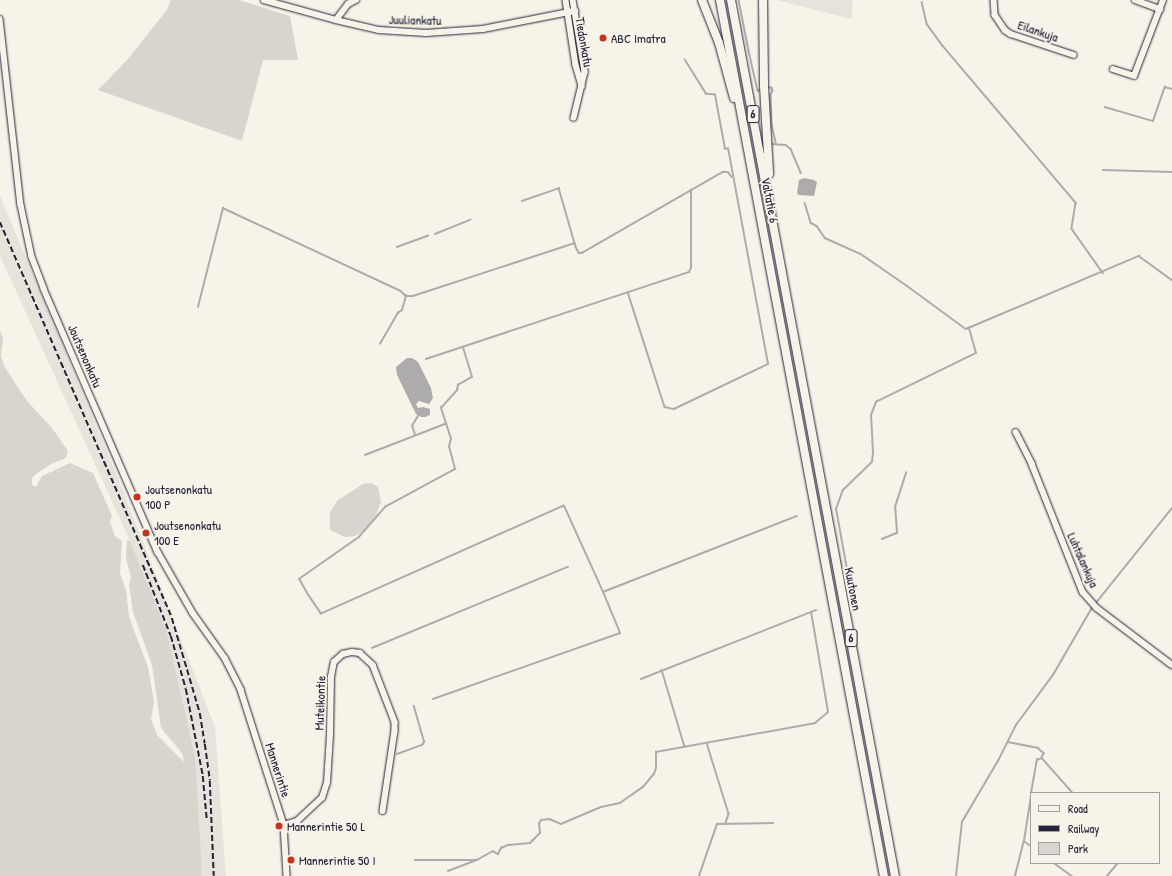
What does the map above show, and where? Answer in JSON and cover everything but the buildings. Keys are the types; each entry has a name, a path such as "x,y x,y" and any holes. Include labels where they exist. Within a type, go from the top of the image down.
{"highway":[{"path":"702,0 719,43 749,154"},
{"name":"Valtatie 6","path":"720,0 797,404"},
{"name":"Valtatie 6","path":"732,0 806,401"},
{"path":"763,0 765,118 774,229"},
{"name":"Kuutonen","path":"806,401 895,876"},
{"name":"Kuutonen","path":"797,404 884,876"}],"street":[{"name":"Juuliankatu","path":"264,0 379,30 426,34 483,29 575,11"},
{"path":"336,20 348,4 356,0"},
{"name":"Tiedonkatu","path":"566,0 576,65 582,88"},
{"name":"Tiedonkatu","path":"573,0 585,72 574,118"},
{"name":"Eilankuja","path":"994,0 994,15 1005,30 1011,34 1074,56"},
{"path":"1135,0 1160,9"},
{"path":"1113,69 1134,76 1163,0"},
{"name":"Joutsenonkatu","path":"0,19 22,205 32,257 44,290 158,552 186,602 225,658 234,674"},
{"name":"Luhtalankuja","path":"1016,432 1032,464 1083,592 1097,608 1172,665"},
{"name":"Muteikontie","path":"284,825 297,821 322,798 327,783 331,677 334,662 343,654 352,652 360,653 373,665 395,722 384,811"},
{"name":"Mannerintie","path":"234,674 241,690 284,825 287,876"}],"shaded area":[{"path":"777,0 853,0 851,19"},
{"path":"804,178 817,182 814,196 799,195 797,193 799,180"},
{"path":"0,196 120,483 215,727 226,876 201,876 201,855 166,629 130,541 0,256"},
{"path":"407,358 412,358 418,362 431,388 433,398 429,404 419,401 416,404 418,408 423,407 430,409 430,415 425,417 421,417 416,414 397,375 396,367"}],"green space":[{"path":"171,0 239,0 290,16 298,60 263,60 242,141 98,90 127,60 167,10"},
{"path":"0,331 3,338 1,356 4,366 27,401 52,428 68,451 66,458 51,464 36,474 32,478 32,485 36,487 42,476 70,463 93,473 112,516 110,522 115,536 122,541 120,573 126,590 129,617 148,667 154,702 151,719 157,735 184,762 182,753 161,728 152,665 133,612 129,585 131,578 126,558 127,540 130,541 166,629 195,757 201,876 0,876"},
{"path":"371,483 378,487 381,502 374,521 366,530 355,536 345,537 330,530 330,512 338,500 363,484"}],"waterway":[{"path":"739,0 758,91 760,90"},
{"path":"922,2 927,24 943,46 1076,203 1072,229 1103,273"},
{"path":"628,292 665,407 674,409 768,364 728,149 725,149 715,95 706,94 685,60"},
{"path":"767,87 772,88 773,91 771,95 772,125 776,143"},
{"path":"1105,107 1153,121 1165,87 1172,89"},
{"path":"771,144 786,145 791,149 801,173"},
{"path":"1103,170 1172,172"},
{"path":"522,201 559,188 576,247 579,253 582,253 723,172 728,172 732,177"},
{"path":"426,359 689,272 691,268 691,190"},
{"path":"805,203 811,223 817,226 825,238 861,254 966,329 1139,256 1172,280"},
{"path":"198,307 223,208 401,291 406,296 413,296 575,243"},
{"path":"435,234 470,220"},
{"path":"397,247 428,236"},
{"path":"380,344 398,313 402,310 406,296"},
{"path":"852,597 836,509 843,490 872,462 871,415 876,402 976,353 969,328"},
{"path":"433,699 620,633 564,506 321,614 299,579 359,537 385,507 455,469 449,447 451,439 441,408 457,390 458,385 472,377 463,348"},
{"path":"415,435 412,426 418,416"},
{"path":"365,455 445,424"},
{"path":"882,539 897,533 895,507 906,473"},
{"path":"1096,603 1172,508"},
{"path":"603,592 797,516"},
{"path":"372,648 568,567"},
{"path":"956,876 962,822 998,761 1016,725 1053,675 1093,606"},
{"path":"641,679 816,610"},
{"path":"448,871 477,860 493,851 498,854 501,848 508,845 530,843 540,833 539,824 541,820 550,819 561,824 601,807 620,803 643,787 654,774 656,768 656,752 815,723 828,712 811,612"},
{"path":"662,670 685,747"},
{"path":"397,754 422,745 424,742 414,706"},
{"path":"1008,742 1038,748 1044,753 1042,758"},
{"path":"707,743 729,814 726,823"},
{"path":"1042,758 1072,792"},
{"path":"1031,792 1037,760 1042,758"},
{"path":"1015,876 1024,841 1030,802"},
{"path":"699,876 717,824 773,823"},
{"path":"1024,841 1030,845"},
{"path":"415,860 475,860"},
{"path":"1055,864 1072,876"},
{"path":"1107,876 1117,864"}],"railway":[{"path":"0,222 172,618 200,713 210,781 214,876"},
{"path":"143,565 171,636 186,689 203,776 207,820"}],"place":[{"name":"ABC Imatra","path":"603,38"},
{"name":"Joutsenonkatu 100 P","path":"137,497"},
{"name":"Joutsenonkatu 100 E","path":"146,533"},
{"name":"Mannerintie 50 L","path":"279,826"},
{"name":"Mannerintie 50 I","path":"291,860"}]}
